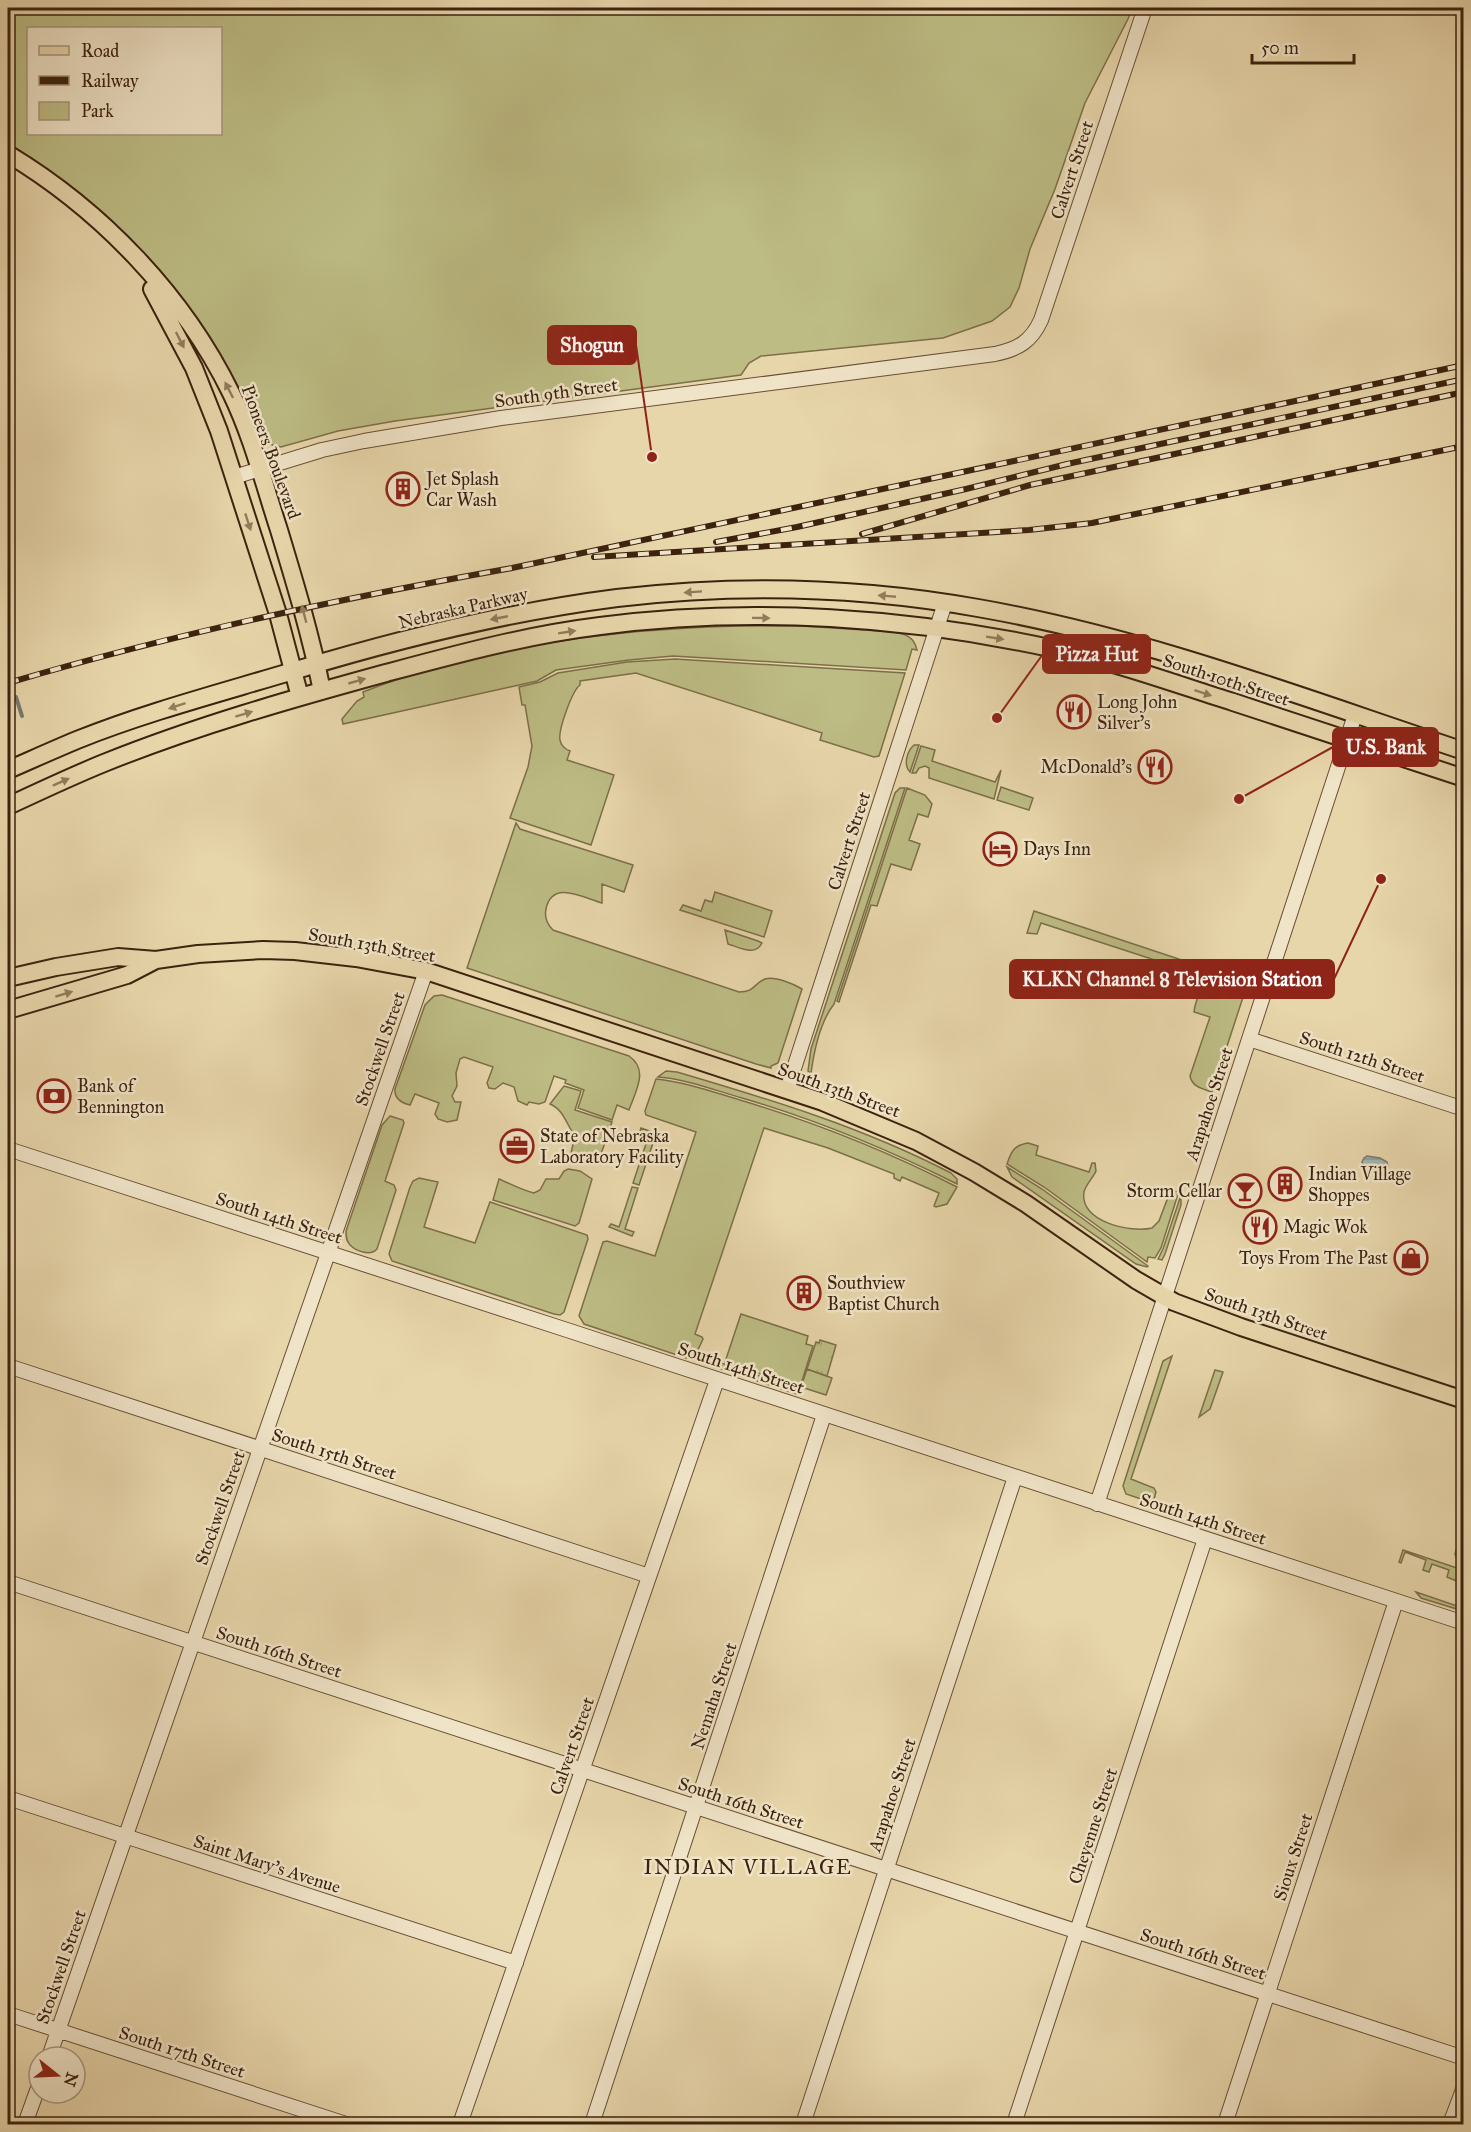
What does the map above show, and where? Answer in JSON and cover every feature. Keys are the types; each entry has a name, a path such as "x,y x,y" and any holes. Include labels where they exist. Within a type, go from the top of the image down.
{"main road":[{"name":"Pioneers Boulevard","path":"8,154 66,193 97,219 130,252 171,299 209,352 245,426 260,470 303,609 322,691"},
{"name":"Pioneers Boulevard","path":"130,252 194,368 219,431 278,614 300,697"},
{"name":"Nebraska Parkway","path":"8,770 122,723 293,671 481,622 554,608 656,594 699,591 886,595 945,603"},
{"name":"South 10th Street","path":"945,603 1028,618 1146,646 1464,751"},
{"path":"8,806 105,762 208,725 463,652 527,638 599,626 687,618 855,620 937,628"},
{"name":"South 10th Street","path":"937,628 1026,643 1092,658 1464,778"},
{"name":"South 13th Street","path":"8,978 56,967 118,957 156,960 233,951 295,951 356,958 426,971 823,1102 886,1127 945,1155 1024,1203 1136,1280 1165,1297 1241,1327 1464,1400"},
{"name":"South 13th Street","path":"8,1010 127,975 156,960"}],"street":[{"name":"Calvert Street","path":"1028,342 1041,320 1146,8"},
{"name":"South 9th Street","path":"234,477 322,450 364,441 501,418 995,354 1018,348 1028,342"},
{"name":"Calvert Street","path":"787,1090 945,603"},
{"name":"Arapahoe Street","path":"1097,1504 1355,715"},
{"name":"Stockwell Street","path":"53,2045 426,971"},
{"name":"South 12th Street","path":"1249,1039 1464,1109"},
{"name":"South 14th Street","path":"8,1149 1464,1623"},
{"name":"South 15th Street","path":"8,1366 649,1576"},
{"name":"Calvert Street","path":"460,2124 717,1380"},
{"name":"Nemaha Street","path":"592,2124 824,1414"},
{"name":"Arapahoe Street","path":"803,2124 1015,1477"},
{"name":"Cheyenne Street","path":"1014,2124 1205,1539"},
{"name":"South 16th Street","path":"8,1582 1464,2058"},
{"name":"Sioux Street","path":"1226,2124 1396,1601"},
{"name":"Saint Mary's Avenue","path":"8,1798 516,1963"},
{"name":"South 17th Street","path":"8,2014 346,2124"},
{"path":"1450,2124 1464,2087"},
{"path":"25,2124 32,2105"}],"green space":[{"path":"8,8 1127,8 1129,17 1085,103 1055,189 1030,249 1019,288 1010,307 992,321 943,338 761,356 749,363 741,375 395,421 338,431 281,447 269,444 257,434 229,376 194,318 164,276 105,214 8,144"},
{"path":"739,626 802,626 894,632 909,637 917,650 912,649 906,670 673,656 629,660 556,670 537,681 343,724 342,719 357,701 364,697 363,692 454,663 548,643 596,636"},
{"path":"675,659 905,673 879,756 874,757 820,740 822,733 636,673 580,681 563,720 560,735 564,747 570,751 567,760 614,775 591,845 510,818 528,767 532,746 525,705 522,705 519,687 540,682 558,673 627,662"},
{"path":"914,745 919,745 910,772 907,758"},
{"path":"921,746 935,750 932,761 995,782 1001,770 994,799 929,778 929,768 925,766 919,768 916,773 912,773"},
{"path":"1001,787 1033,798 1029,810 997,800"},
{"path":"900,788 905,788 834,1004 821,1028 811,1073 808,1071 811,1049 895,793"},
{"path":"907,788 925,795 932,804 928,817 918,814 909,840 920,844 911,870 891,864 877,906 871,905 839,1002 837,1001"},
{"path":"516,823 520,829 633,865 624,892 602,884 602,903 570,893 555,895 549,900 545,912 546,921 553,930 739,992 748,991 769,978 784,981 802,989 778,1063 771,1068 756,1064 467,968"},
{"path":"715,892 772,911 764,937 680,910 683,905 701,911 705,900 712,902"},
{"path":"1034,911 1248,982 1212,1092 1195,1085 1190,1076 1210,1017 1194,1012 1197,998 1207,977 1041,923 1037,934 1027,933"},
{"path":"725,930 762,943 755,949 742,949 728,944"},
{"path":"442,995 629,1056 635,1062 640,1074 629,1110 617,1105 612,1120 578,1108 584,1090 554,1076 545,1102 539,1104 529,1102 527,1105 518,1101 514,1087 503,1083 495,1089 489,1088 487,1083 493,1067 464,1057 460,1059 456,1073 457,1086 452,1096 455,1102 461,1102 457,1120 447,1122 438,1119 435,1114 439,1103 415,1094 410,1105 401,1102 397,1098 395,1089 425,1005 434,996"},
{"path":"666,1071 677,1072 747,1093 850,1128 951,1173 957,1179 957,1184 878,1147 825,1126 700,1085 658,1077"},
{"path":"656,1079 678,1082 796,1118 877,1149 957,1187 947,1204 936,1207 934,1206 939,1193 902,1177 900,1181 894,1178 894,1174 828,1148 764,1128 695,1334 703,1339 696,1354 684,1350 694,1356 686,1358 584,1324 579,1316 603,1242 607,1241 655,1256 696,1132 646,1115 645,1111"},
{"path":"564,1086 581,1091 575,1110 612,1122 599,1160 580,1159 571,1153 575,1136 562,1114 550,1104"},
{"path":"390,1116 403,1120 404,1123 385,1181 394,1185 396,1190 377,1249 364,1252 356,1250 349,1243 346,1231 382,1125"},
{"path":"641,1128 666,1137 663,1139 655,1137 639,1185 633,1183 649,1135 640,1131"},
{"path":"1028,1143 1038,1146 1036,1155 1089,1172 1092,1163 1095,1163 1096,1171 1084,1192 1085,1202 1098,1218 1120,1227 1152,1228 1159,1221 1170,1192 1179,1191 1161,1248 1155,1258 1148,1257 1147,1262 1044,1187 1007,1164 1019,1145"},
{"path":"1007,1167 1042,1189 1148,1266 1136,1264 1012,1177"},
{"path":"568,1169 580,1171 592,1179 579,1223 575,1226 493,1200 499,1179 534,1193 540,1190 546,1179 559,1179"},
{"path":"419,1178 438,1182 424,1227 475,1243 490,1202 587,1235 588,1239 564,1312 560,1315 554,1314 392,1261 389,1254 410,1187 413,1181"},
{"path":"632,1187 638,1188 625,1229 634,1232 632,1236 609,1227 611,1224 619,1227"},
{"path":"1181,1195 1181,1205 1165,1254 1162,1260 1158,1259 1163,1249"},
{"path":"741,1314 808,1336 806,1344 813,1346 800,1387 725,1362"},
{"path":"820,1340 836,1345 827,1376 807,1369 816,1342 819,1343"},
{"path":"1172,1356 1131,1479 1154,1488 1156,1492 1153,1503 1126,1494 1123,1486 1163,1361"},
{"path":"712,1360 799,1389 797,1394 721,1369 715,1366"},
{"path":"807,1369 832,1378 826,1395 801,1387"},
{"path":"1215,1370 1223,1372 1210,1409 1199,1417"},
{"path":"1463,1526 1463,1559 1456,1557 1455,1554"},
{"path":"1403,1550 1463,1570 1461,1583 1447,1577 1449,1570 1432,1564 1429,1572 1423,1570 1426,1560 1405,1552 1401,1563 1399,1562"},
{"path":"1416,1592 1463,1608 1463,1611 1421,1598"}],"water":[{"path":"1367,1156 1380,1158 1387,1162 1388,1166 1382,1174 1365,1169 1362,1162"}],"waterway":[{"path":"16,697 22,716"}],"railway":[{"path":"8,683 70,665 258,618 512,568 1464,365"},
{"path":"716,542 797,527 1067,464 1464,379"},
{"path":"862,534 1030,485 1464,392"},
{"path":"594,557 1029,530 1092,523 1464,446"}],"place":[{"name":"Shogun","path":"652,457"},
{"name":"Jet Splash Car Wash","path":"403,489"},
{"name":"Long John Silver's","path":"1074,712"},
{"name":"Pizza Hut","path":"997,718"},
{"name":"McDonald's","path":"1155,767"},
{"name":"U.S. Bank","path":"1239,799"},
{"name":"Days Inn","path":"1000,849"},
{"name":"KLKN Channel 8 Television Station","path":"1381,879"},
{"name":"Bank of Bennington","path":"54,1096"},
{"name":"State of Nebraska Laboratory Facility","path":"517,1146"},
{"name":"Indian Village Shoppes","path":"1285,1184"},
{"name":"Storm Cellar","path":"1245,1191"},
{"name":"Magic Wok","path":"1260,1227"},
{"name":"Toys From The Past","path":"1411,1258"},
{"name":"Southview Baptist Church","path":"804,1293"}],"district":[{"name":"INDIAN VILLAGE","path":"748,1867"}]}
